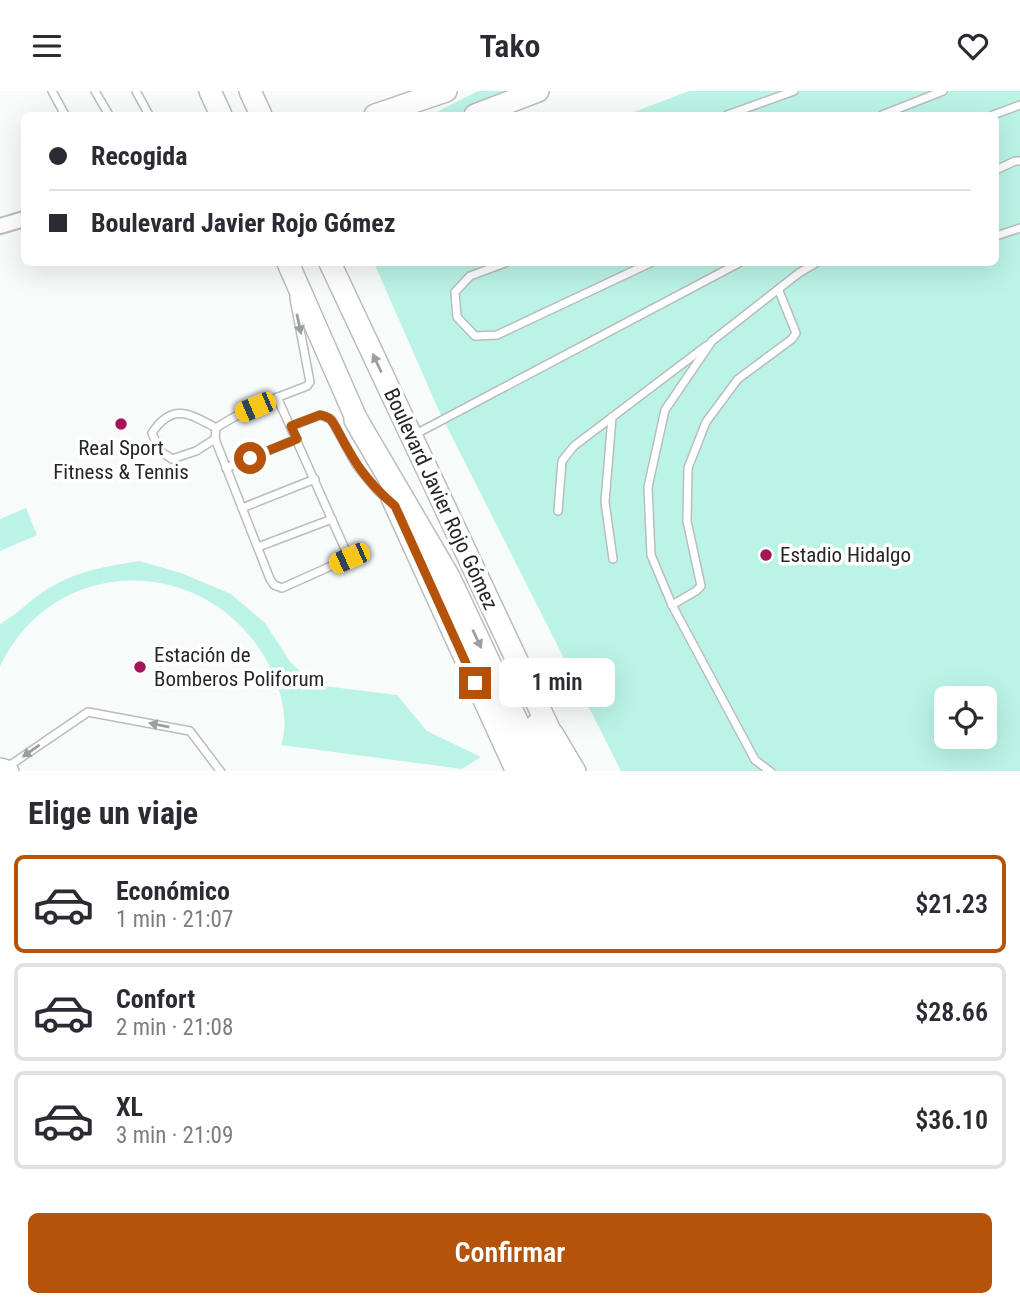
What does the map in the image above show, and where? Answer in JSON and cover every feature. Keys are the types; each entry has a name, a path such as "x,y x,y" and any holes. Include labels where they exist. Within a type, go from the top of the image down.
{"main road":[{"path":"210,91 219,112"},
{"path":"250,91 260,112"},
{"path":"384,112 448,91"},
{"path":"416,112 448,91"},
{"path":"483,112 538,91"},
{"name":"Boulevard Javier Rojo Gómez","path":"288,266 517,771"},
{"name":"Boulevard Javier Rojo Gómez","path":"331,266 552,735"},
{"path":"356,420 448,577 540,771"},
{"path":"484,590 505,657 555,771"},
{"path":"552,735 564,771"},
{"path":"552,735 573,771"}],"street":[{"path":"0,226 21,220"}],"lane":[{"path":"52,91 63,112"},
{"path":"95,91 107,112"},
{"path":"136,91 147,112"},
{"path":"735,112 793,91"},
{"path":"889,112 943,91"},
{"path":"999,113 1020,105"},
{"path":"999,169 1020,161"},
{"path":"999,235 1020,228"},
{"path":"277,397 349,558 282,589 270,579 215,439 216,428 233,416 277,397 307,386 310,382 288,266"},
{"path":"497,266 470,276 455,292 457,317 475,336 497,335 644,266"},
{"path":"412,436 733,266"},
{"path":"558,511 562,461 574,446 811,266"},
{"path":"672,605 701,586 687,521 688,468 706,422 738,379 792,339 796,333 779,291"},
{"path":"712,341 665,410 648,487 651,555 672,605 755,760 770,771"},
{"path":"215,439 196,451 172,459 160,450 152,433 169,414 180,413 198,418 216,428"},
{"path":"291,426 320,415 331,419 357,467 395,506"},
{"path":"612,417 605,502 613,559"},
{"path":"226,468 297,439"},
{"path":"242,507 314,479"},
{"path":"258,547 332,519"},
{"path":"3,771 88,712 190,731 220,771"}],"green space":[{"path":"478,91 515,91 462,112 437,112"},
{"name":"Estadio Hidalgo","path":"689,91 1020,91 1020,771 621,771 440,413 375,266 999,266 999,112 634,112"},
{"path":"26,508 37,535 0,551 0,519"},
{"path":"139,561 181,573 231,594 265,623 291,663 316,685 397,695 427,731 481,757 462,769 281,745 284,718 279,690 273,673 248,634 216,605 178,588 138,581 98,585 60,600 26,627 0,666 0,624 42,592 70,577"}],"place":[{"name":"Real Sport Fitness & Tennis","path":"121,424"},
{"name":"Estadio Hidalgo","path":"766,555"},
{"name":"Estación de Bomberos Poliforum","path":"140,667"}],"route":[{"path":"250,458 297,439 291,426 320,415 331,419 357,467 395,506 475,683"}]}
